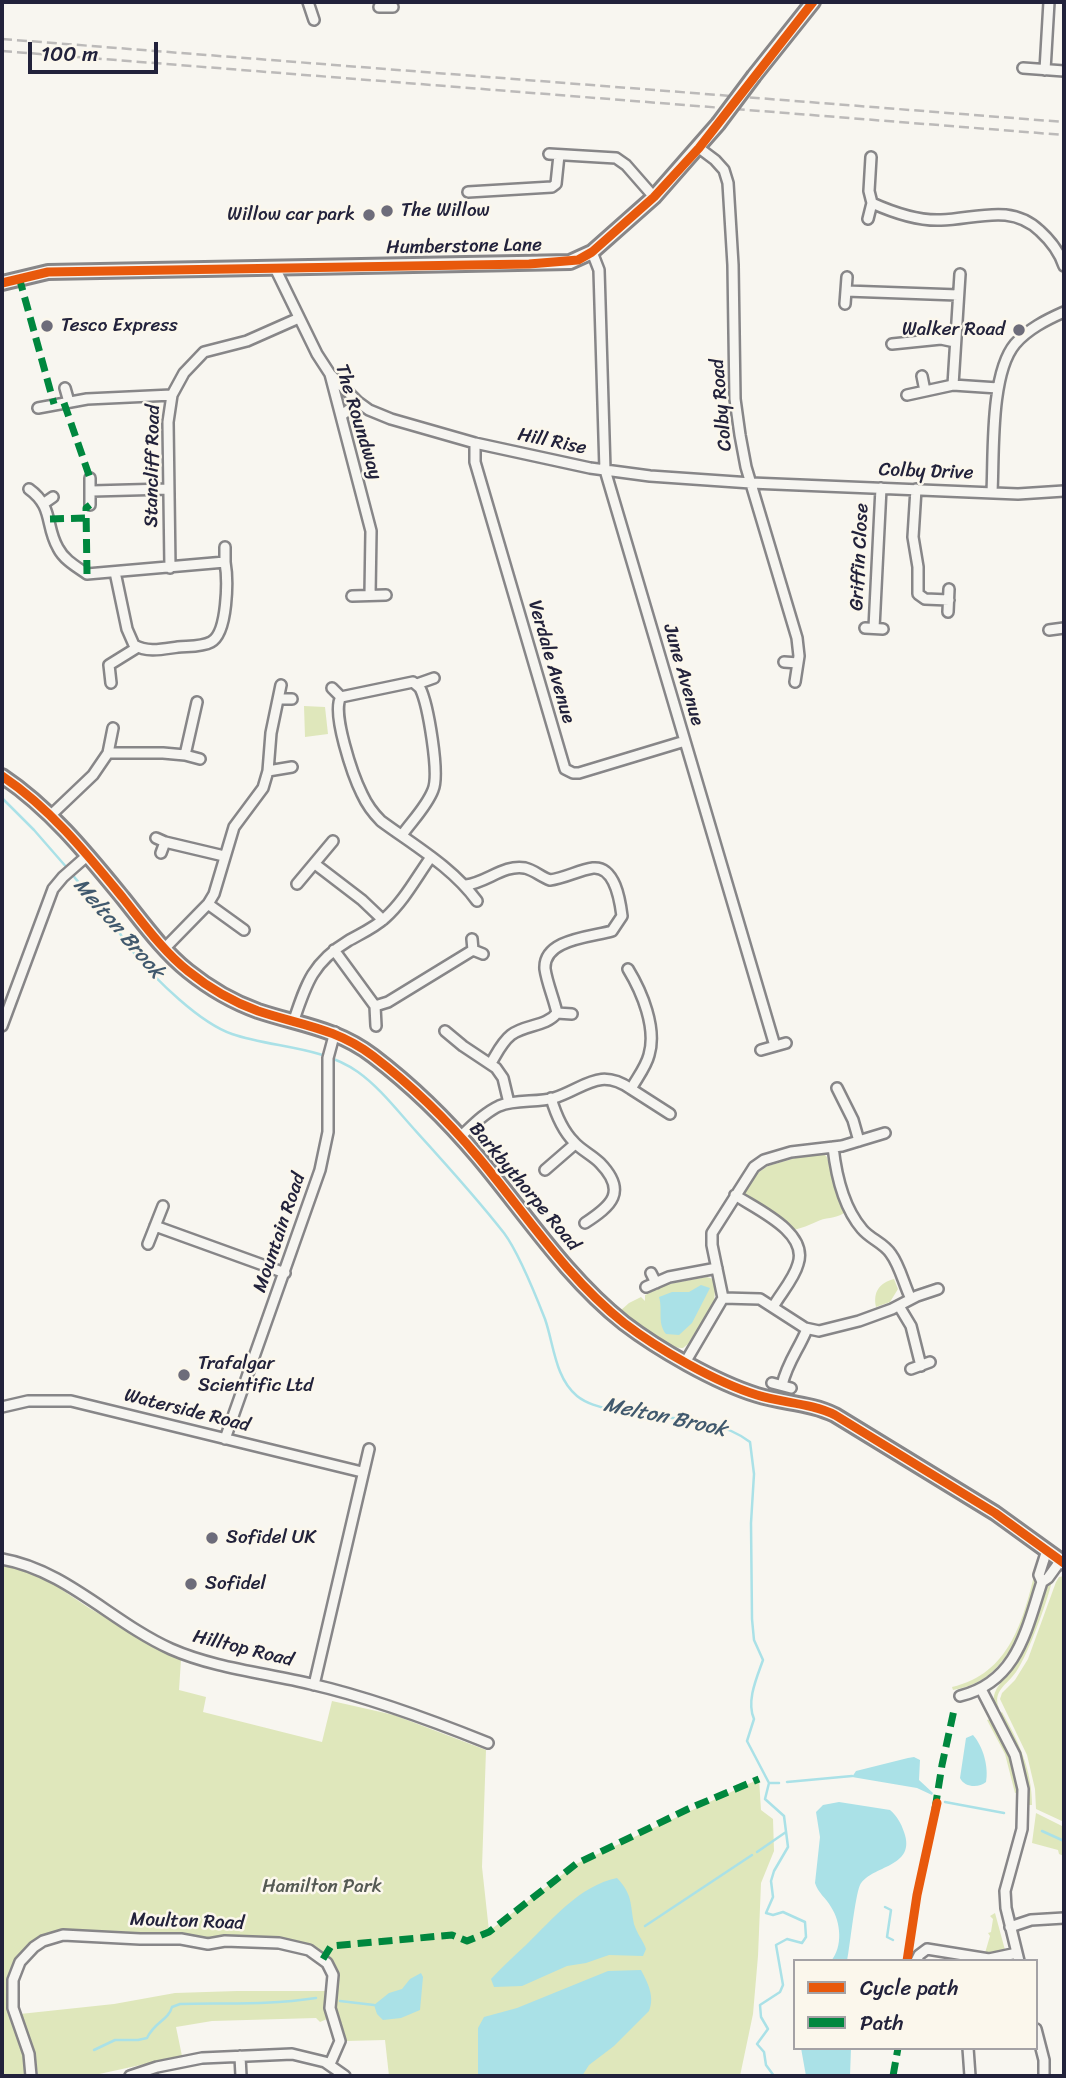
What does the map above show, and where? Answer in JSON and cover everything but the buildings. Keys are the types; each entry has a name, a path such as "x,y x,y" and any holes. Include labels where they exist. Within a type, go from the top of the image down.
{"street":[{"path":"308,2 314,20"},
{"name":"Humberstone Lane","path":"2,283 48,272 560,263 578,260 592,252 654,197 699,148 813,2"},
{"path":"1045,70 1049,2"},
{"path":"379,8 393,8"},
{"path":"1023,68 1064,71"},
{"name":"Colby Road","path":"699,148 724,170 729,183 735,315 735,399 751,483 797,638 798,663 794,682"},
{"path":"468,192 552,187 556,184 554,155 616,158 625,164 654,197"},
{"path":"869,219 872,203 869,191 871,157"},
{"path":"870,172 883,172"},
{"path":"872,203 929,220 1000,213 1018,216 1033,224 1056,247 1064,266"},
{"name":"June Avenue","path":"592,252 598,270 605,470 685,741 725,891 775,1046"},
{"name":"The Roundway","path":"275,268 330,374 371,531 370,595"},
{"path":"953,385 960,274"},
{"path":"845,304 847,277"},
{"path":"846,291 958,295"},
{"path":"992,492 998,388 1002,371 1015,344 1039,323 1064,312"},
{"name":"Stancliff Road","path":"170,568 168,422 173,395 184,373 204,352 247,341 299,318"},
{"path":"892,344 941,339 955,342"},
{"name":"Hill Rise","path":"330,374 369,410 475,443 605,470 786,484"},
{"path":"922,376 925,391"},
{"path":"907,395 953,385 998,388"},
{"path":"65,388 69,402"},
{"path":"38,408 124,396 173,395"},
{"path":"341,416 358,401"},
{"name":"Verdale Avenue","path":"475,443 475,462 565,769 579,773 685,741"},
{"path":"90,478 90,505"},
{"name":"Colby Drive","path":"786,484 1031,494 1064,491"},
{"name":"Griffin Close","path":"874,628 881,488"},
{"path":"29,489 48,510 58,549 87,574 225,562"},
{"path":"92,491 167,489"},
{"path":"916,489 913,537 918,567 918,594 925,599 949,600"},
{"path":"43,503 53,497"},
{"path":"115,572 130,638 138,647 149,650 203,644 216,639 220,632 226,598 225,547"},
{"path":"948,612 950,589"},
{"path":"352,596 386,595"},
{"path":"1049,630 1064,628"},
{"path":"111,683 109,665 138,647"},
{"path":"784,662 798,663"},
{"path":"434,678 417,684 413,682 341,697 337,703 337,711 361,792 372,811 381,821 466,885 477,901"},
{"path":"402,835 433,792 436,781 423,694 417,684"},
{"path":"165,948 208,904 234,827 263,788 281,685"},
{"path":"332,688 341,697"},
{"path":"278,699 292,699"},
{"path":"185,755 197,702"},
{"path":"50,816 93,775 108,752 113,728"},
{"path":"108,752 163,753 200,759"},
{"path":"268,771 292,767"},
{"name":"Barkbythorpe Road","path":"2,776 25,791 88,855 165,948 186,969 232,1000 259,1011 294,1020 332,1038 360,1047 396,1074 460,1137 536,1231 602,1303 631,1328 686,1361 743,1390 830,1413 987,1508 1063,1562"},
{"path":"161,853 160,840 224,856"},
{"path":"297,884 333,841"},
{"path":"2,1026 53,889 88,855"},
{"path":"294,1020 309,978 316,967 334,950 383,920 400,902 430,857"},
{"path":"315,864 383,920"},
{"path":"466,885 478,883 515,867 533,870 551,880 594,868 602,869 613,879 622,916 617,927 587,939 561,943 547,960 545,970 556,1013"},
{"path":"208,904 244,930"},
{"path":"472,940 473,950"},
{"path":"334,950 375,1006 376,1026"},
{"path":"375,1006 388,1002 473,950"},
{"path":"473,950 483,954"},
{"path":"628,970 638,1004 650,1027 648,1059 631,1089"},
{"path":"491,1063 511,1034 524,1027 547,1021 556,1013 572,1014"},
{"path":"445,1031 491,1063 503,1079 509,1103"},
{"path":"463,1046 469,1036"},
{"name":"Mountain Road","path":"225,1439 320,1170 327,1143 328,1065 332,1038"},
{"path":"761,1050 786,1043"},
{"path":"460,1137 488,1113 509,1103 551,1098 600,1079 616,1080 665,1108"},
{"path":"837,1088 846,1096 859,1141"},
{"path":"551,1098 560,1123 575,1143 599,1162 614,1188 611,1209 585,1223"},
{"path":"686,1361 723,1298 712,1233 749,1172 761,1161 799,1150 833,1147 885,1133"},
{"path":"542,1172 575,1143"},
{"path":"833,1147 838,1174 851,1213 862,1229 893,1256 911,1299"},
{"path":"735,1195 791,1232 797,1242 799,1262 773,1307"},
{"path":"148,1244 163,1206"},
{"path":"155,1226 285,1273"},
{"path":"646,1287 669,1277 717,1268"},
{"path":"651,1273 656,1283"},
{"path":"723,1298 756,1298 807,1329 821,1330 856,1322 938,1289"},
{"path":"899,1306 911,1326 921,1366"},
{"path":"772,1383 786,1386 787,1365 807,1329"},
{"name":"Waterside Road","path":"2,1407 28,1401 71,1401 362,1472"},
{"path":"314,1685 369,1449"},
{"path":"1042,1582 1039,1575 1047,1550"},
{"name":"Hilltop Road","path":"2,1559 40,1572 96,1602 171,1649 389,1706 488,1743"},
{"path":"960,1696 981,1689 1003,1671 1015,1655 1042,1582 1063,1562"},
{"path":"917,1959 927,1949 989,1959 1018,1957 1005,1891 1022,1829 1024,1796 1015,1755 981,1689"},
{"path":"1010,1927 1028,1920 1064,1918"},
{"name":"Moulton Road","path":"31,2076 29,2054 13,2008 13,1978 20,1962 34,1947 46,1940 68,1935 181,1939 208,1944 225,1941 279,1943 309,1950 327,1963 333,1975 330,2008 340,2041 330,2064"},
{"path":"1038,2037 1044,2060 1044,2076"},
{"path":"968,2050 970,2076"},
{"path":"132,2076 157,2067 199,2059 295,2054 330,2064 345,2076"},
{"path":"240,2056 241,2076"}],"green space":[{"path":"304,706 325,707 328,734 305,737"},
{"path":"824,1154 844,1213 794,1230 747,1199 744,1191 756,1174 768,1166 799,1157"},
{"path":"707,1277 713,1279 714,1302 683,1348 659,1340 620,1311 641,1297 645,1301 645,1295 669,1284"},
{"path":"894,1279 898,1289 890,1302 876,1307 878,1289"},
{"name":"Hamilton Park","path":"2,1562 28,1567 89,1608 181,1660 179,1690 206,1697 203,1712 322,1742 332,1701 394,1715 486,1750 482,1867 489,1931 576,1864 759,1779 761,1810 773,1819 774,1851 761,1883 753,2014 740,2076 389,2076 385,2040 346,2041 337,2009 338,1973 325,1954 284,1940 269,1938 212,1940 98,1932 36,1939 21,1953 11,1977 9,2000 26,2057 27,2076 2,2076"},
{"path":"1036,1567 1024,1619 1012,1647 994,1671 969,1686 953,1690 952,1687 972,1680 988,1670 1001,1657 1011,1642 1026,1606"},
{"path":"1053,1576 1032,1639 1021,1664 999,1693 999,1708 996,1710 994,1696 1020,1659 1042,1595"},
{"path":"1064,1576 1064,1822 1036,1809 1035,1789 1027,1755 1000,1699 1028,1659 1056,1582 1059,1577"},
{"path":"1002,1712 1023,1757 1030,1780 1032,1805 1028,1805 1026,1781 1019,1758 998,1714"},
{"path":"991,1719 1015,1772 1019,1792 1015,1793 1005,1754 987,1720"},
{"path":"1036,1813 1064,1827 1064,1856 1059,1854 1058,1850 1032,1843"},
{"path":"995,1913 1005,1950 985,1953 993,1919 990,1916"},
{"path":"325,1991 327,2019 320,2022 316,2018 212,2021 176,2027 182,2056 90,2076 38,2076 35,2054 20,2014 114,2004 175,1993"}],"water":[{"path":"701,1285 710,1288 692,1323 679,1335 666,1334 662,1325 659,1297 672,1292 689,1292"},
{"path":"973,1735 982,1751 987,1770 986,1782 976,1786 965,1784 960,1778 966,1738"},
{"path":"914,1757 920,1760 919,1780 932,1795 917,1788 852,1777 856,1771"},
{"path":"839,1802 890,1810 902,1826 906,1844 899,1859 873,1873 860,1885 847,1959 832,1959 839,1942 839,1927 834,1913 815,1883 820,1837 816,1812 823,1805"},
{"path":"617,1878 628,1895 634,1924 646,1949 643,1956 609,1955 567,1966 522,1986 494,1987 491,1979 567,1905 591,1888"},
{"path":"641,1970 651,1995 649,2011 614,2046 589,2065 582,2076 478,2076 478,2028 484,2017 517,2008 608,1971"},
{"path":"421,1973 423,1977 420,2010 401,2018 383,2020 374,2005 389,1993 402,1989 410,1979"},
{"path":"801,2050 851,2050 850,2076 806,2076"}],"waterway":[{"name":"Melton Brook","path":"2,798 68,869"},
{"name":"Melton Brook","path":"72,874 107,914 143,964 193,1011 232,1034 313,1052 344,1063 380,1091 510,1241 545,1319 560,1371 577,1396 612,1410 719,1426 750,1442 754,1474 751,1523 752,1619 754,1640 763,1660 753,1689 751,1705 754,1719 747,1741 769,1783 765,1799 784,1816 788,1847 774,1871 771,1881 773,1897 766,1913 773,1915 783,1912 805,1922 806,1937 802,1943 787,1939 776,1945 783,1985 780,1992 760,2005 761,2017 768,2029 757,2044 764,2052 766,2065 774,2076"},
{"path":"787,1782 852,1776"},
{"path":"769,1783 779,1783"},
{"path":"945,1802 1004,1813"},
{"path":"1042,1831 1064,1841"},
{"path":"757,1852 786,1832"},
{"path":"645,1926 752,1855"},
{"path":"885,1907 891,1910 887,1937 893,1940"},
{"path":"94,2050 115,2040 147,2038 172,2007 180,2004 265,2003 316,1998"},
{"path":"340,2001 374,2005"},
{"path":"596,2075 604,2076"}],"railway":[{"path":"2,39 1064,122"},
{"path":"2,51 1064,135"}],"marked path":[{"path":"19,277 54,404"},
{"path":"64,403 90,478"},
{"path":"87,574 86,508 90,505"},
{"path":"50,519 85,518"},
{"path":"935,1809 954,1710"},
{"path":"323,1959 331,1946 452,1935 467,1941 489,1932 576,1864 688,1809 759,1779"},
{"path":"893,2076 898,2050"}],"cycle path":[{"path":"2,283 48,272 529,264 578,260 592,252 654,197 699,148 813,2"},
{"path":"2,776 36,802 67,832 162,946 196,977 249,1007 345,1039 373,1056 401,1079 466,1143 583,1286 624,1323 670,1354 723,1382 757,1395 835,1415 995,1513 1064,1563"},
{"path":"907,1959 917,1895 937,1803"}],"place":[{"name":"The Willow","path":"387,211"},
{"name":"Willow car park","path":"369,215"},
{"name":"Tesco Express","path":"47,326"},
{"name":"Walker Road","path":"1019,330"},
{"name":"Trafalgar Scientific Ltd","path":"184,1375"},
{"name":"Sofidel UK","path":"212,1538"},
{"name":"Sofidel","path":"191,1584"}]}
